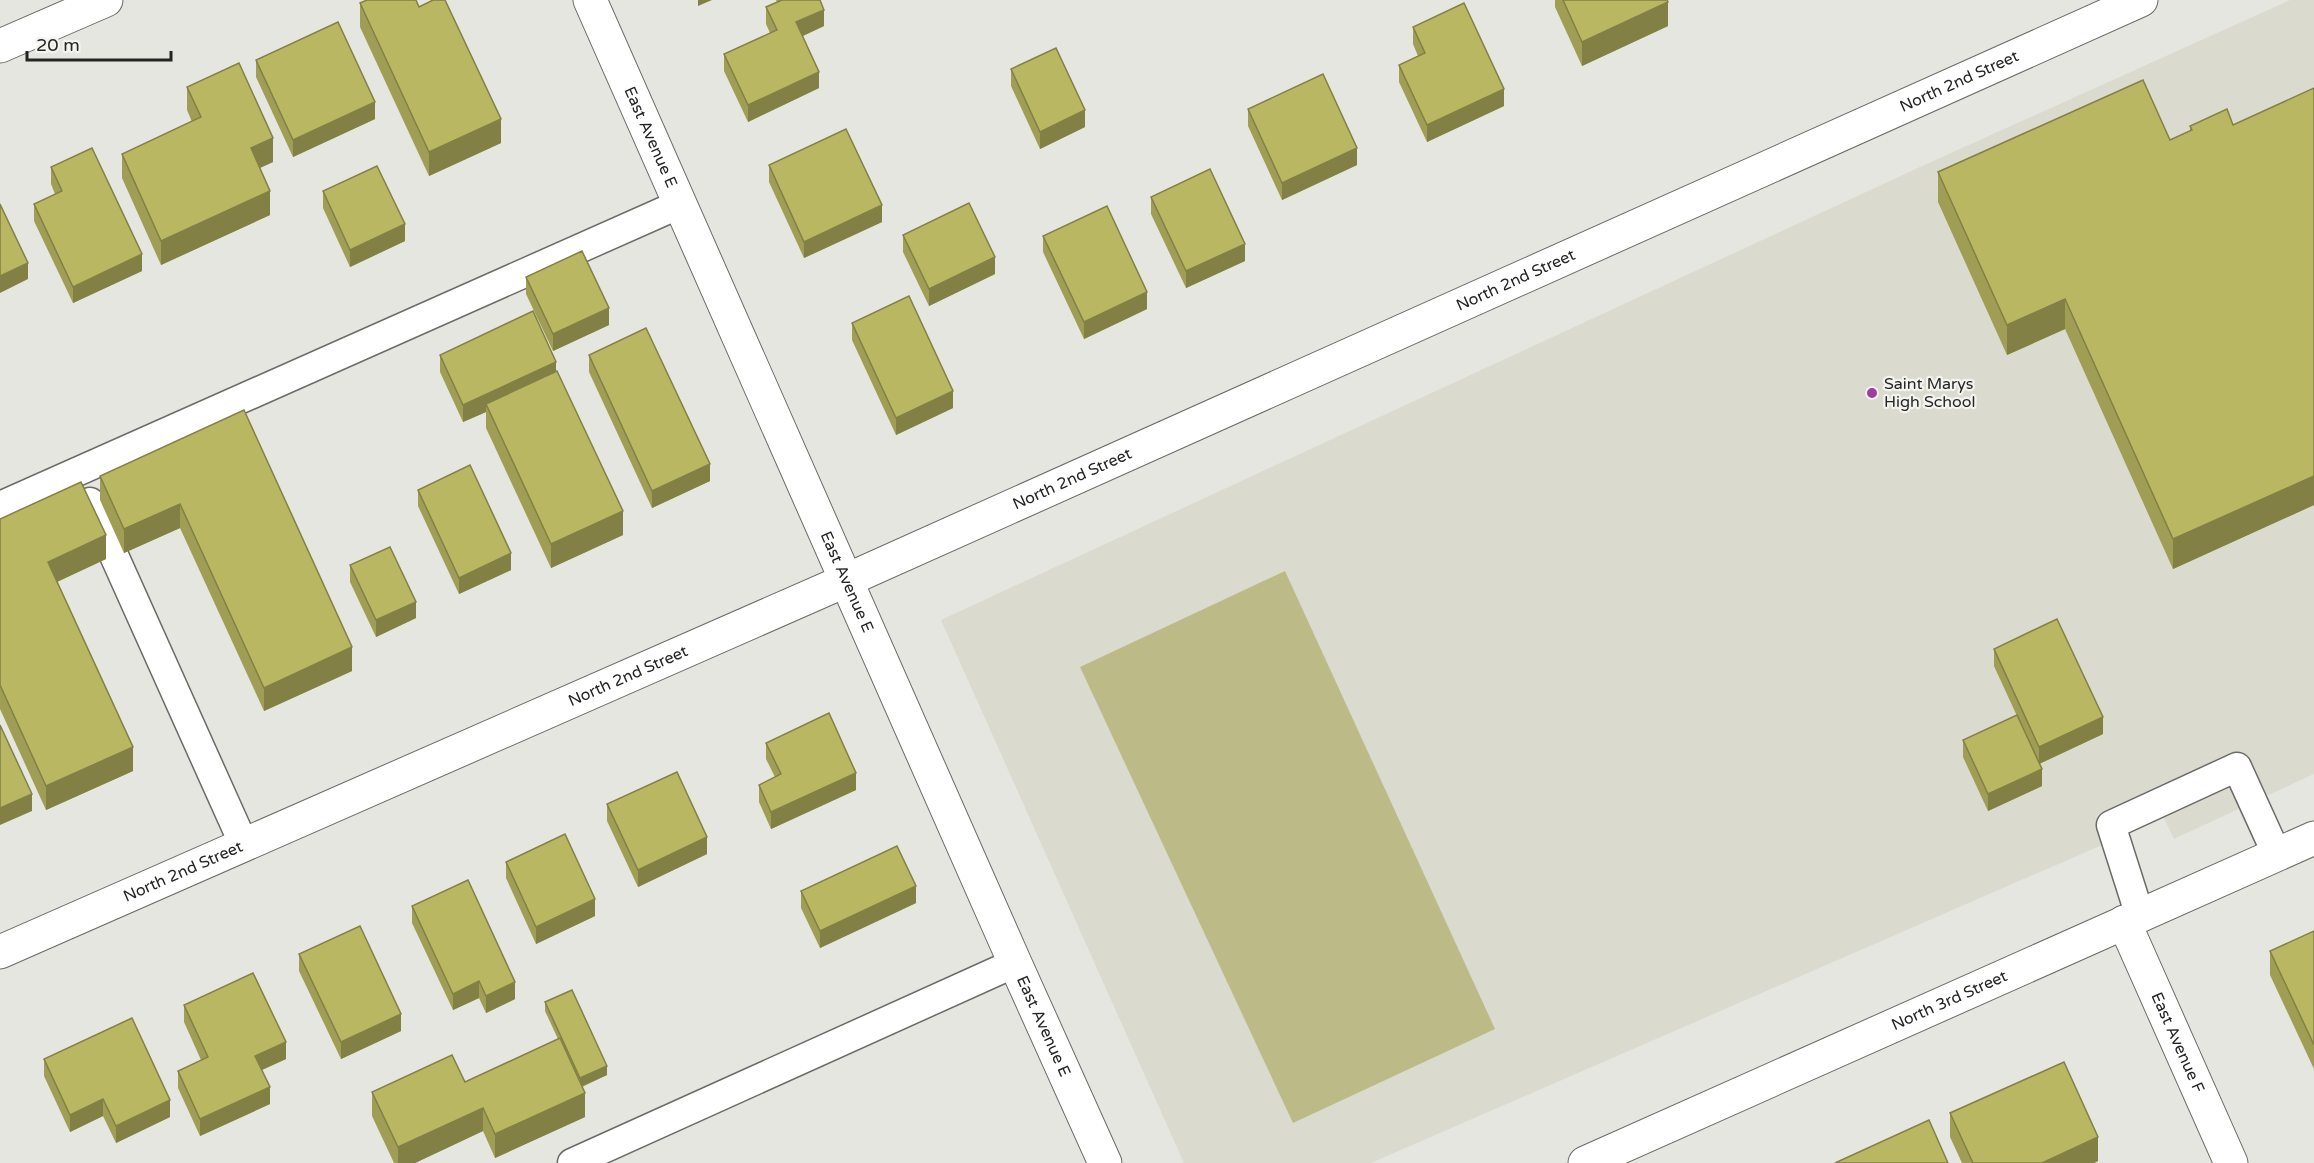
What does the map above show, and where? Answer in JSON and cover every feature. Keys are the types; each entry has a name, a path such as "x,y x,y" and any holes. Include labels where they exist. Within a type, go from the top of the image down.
{"street":[{"path":"0,46 106,0"},
{"name":"East Avenue E","path":"590,0 1105,1163"},
{"name":"North 2nd Street","path":"0,952 848,580 2140,0"},
{"name":"North 3rd Street","path":"1585,1163 2314,838"},
{"name":"East Avenue F","path":"2132,919 2230,1163"}],"lane":[{"path":"0,506 680,204"},
{"path":"76,472 244,845"},
{"path":"2132,919 2111,825 2238,767 2277,855"},
{"path":"572,1163 1015,963"}],"shaded area":[{"name":"Saint Marys High School","path":"2290,0 2314,0 2314,774 2174,839 2164,818 1371,1163 1184,1163 941,620 1920,167"},
{"path":"1285,571 1495,1029 1293,1123 1080,667"}],"building":[{"path":"367,0 416,0 419,7 433,0 445,0 501,119 429,152 360,3"},
{"path":"782,0 820,0 824,10 796,22 819,72 748,105 724,54 777,30 766,7"},
{"path":"1563,0 1667,0 1668,2 1582,42"},
{"path":"1464,3 1504,89 1427,125 1399,65 1425,53 1413,27"},
{"path":"338,22 375,102 293,140 256,60"},
{"path":"1056,48 1085,110 1040,132 1011,69"},
{"path":"239,63 273,138 251,148 270,191 161,241 122,154 201,117 187,87"},
{"path":"1323,74 1357,148 1282,183 1248,109"},
{"path":"2143,80 2170,140 2192,130 2190,126 2227,109 2233,125 2314,88 2314,476 2173,539 2065,299 2007,325 1938,172"},
{"path":"846,129 882,205 804,242 769,165"},
{"path":"92,148 142,254 73,287 34,204 62,191 51,167"},
{"path":"377,166 405,224 350,250 323,191"},
{"path":"1210,169 1245,244 1186,271 1151,197"},
{"path":"969,203 995,257 929,289 903,235"},
{"path":"0,204 28,263 0,276"},
{"path":"1107,206 1147,292 1084,322 1043,236"},
{"path":"582,251 609,308 553,334 526,277"},
{"path":"909,296 953,391 896,418 852,323"},
{"path":"533,311 556,362 463,405 440,355"},
{"path":"646,328 710,464 652,491 589,355"},
{"path":"557,371 623,511 551,544 486,404"},
{"path":"244,410 352,647 264,688 180,504 124,529 100,476"},
{"path":"470,465 511,553 459,578 418,490"},
{"path":"81,482 106,535 48,562 133,747 46,786 0,685 0,519"},
{"path":"390,547 416,602 376,620 350,565"},
{"path":"2057,619 2103,717 2039,747 1994,649"},
{"path":"829,713 856,773 771,812 759,785 781,774 766,743"},
{"path":"2017,715 2042,769 1988,794 1963,740"},
{"path":"0,725 32,794 0,808"},
{"path":"677,772 707,837 638,870 607,804"},
{"path":"565,834 595,899 536,927 506,862"},
{"path":"897,846 916,886 820,931 801,891"},
{"path":"468,880 515,982 486,996 479,981 453,994 412,906"},
{"path":"360,926 401,1014 341,1042 299,954"},
{"path":"2314,931 2314,1045 2270,951"},
{"path":"253,973 286,1042 255,1056 270,1087 200,1119 178,1071 208,1057 184,1005"},
{"path":"572,990 607,1066 580,1078 545,1002"},
{"path":"132,1018 170,1100 116,1126 103,1099 70,1115 44,1059"},
{"path":"560,1038 585,1093 495,1134 483,1108 398,1147 372,1092 452,1055 465,1082"},
{"path":"2064,1062 2098,1137 2042,1163 1973,1163 1950,1113"},
{"path":"1929,1120 1948,1163 1835,1163"}],"place":[{"name":"Saint Marys High School","path":"1872,393"}]}
